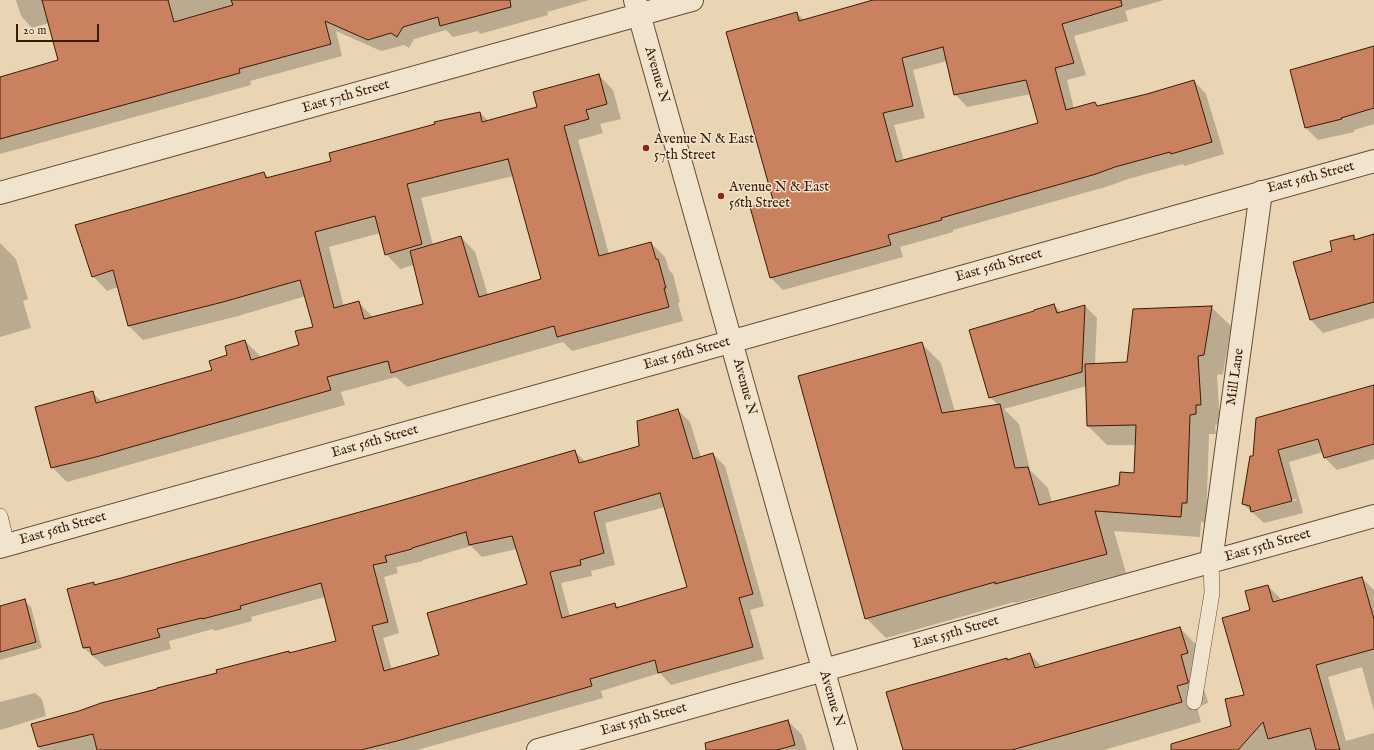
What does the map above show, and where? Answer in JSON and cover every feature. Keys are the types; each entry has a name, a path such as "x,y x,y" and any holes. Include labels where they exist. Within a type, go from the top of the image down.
{"street":[{"name":"East 57th Street","path":"0,193 638,7 692,0"},
{"name":"Avenue N","path":"638,7 846,750"},
{"name":"East 56th Street","path":"4,546 1374,161"},
{"name":"Mill Lane","path":"1211,562 1261,192"},
{"name":"East 55th Street","path":"538,750 1374,516"}],"lane":[{"path":"0,516 4,546"},
{"path":"1194,702 1212,593 1211,562"}],"building":[{"path":"42,0 168,0 174,22 233,5 231,0 510,0 511,7 440,26 438,17 403,27 397,37 391,33 368,40 325,21 331,44 239,69 240,73 0,139 0,77 58,60"},
{"path":"873,0 1121,0 1122,6 1062,24 1074,63 1055,68 1066,110 1095,102 1097,106 1147,94 1194,80 1212,142 1171,154 1170,152 1115,167 1096,174 941,218 942,220 888,235 891,245 770,278 750,207 773,200 726,32 797,12 799,21","holes":["943,47 954,95 1026,80 1038,123 896,162 883,113 913,106 902,58"]},
{"path":"1374,46 1374,108 1341,118 1342,119 1305,128 1290,70"},
{"path":"599,74 607,104 586,110 589,119 564,126 599,256 651,242 656,259 658,259 666,288 664,288 669,307 557,337 554,326 391,373 388,361 327,377 331,390 96,457 51,468 35,407 93,391 96,403 212,370 209,361 227,355 225,346 245,340 251,360 299,345 295,331 313,327 300,280 223,302 128,326 113,270 92,277 75,225 264,172 266,178 331,161 329,153 435,124 434,122 480,112 482,122 537,107 533,92","holes":["508,159 541,279 479,297 461,236 410,251 423,304 364,319 359,301 334,308 315,232 375,216 385,255 422,244 407,184"]},
{"path":"1374,234 1374,302 1310,320 1293,262 1332,251 1330,241 1354,235 1354,240"},
{"path":"1054,304 1057,313 1085,305 1082,372 989,398 969,330"},
{"path":"1212,306 1204,355 1198,356 1201,405 1196,405 1196,414 1190,415 1187,503 1182,503 1181,517 1095,511 1107,554 995,584 995,582 865,619 798,376 922,342 942,413 1000,404 1015,468 1028,467 1039,505 1119,485 1120,472 1134,473 1136,425 1087,426 1085,364 1127,362 1133,309"},
{"path":"1374,385 1374,444 1324,458 1318,439 1278,450 1292,501 1251,512 1250,506 1242,504 1250,456 1253,456 1256,418"},
{"path":"678,409 693,459 713,453 753,594 739,598 753,647 658,673 655,660 590,679 592,686 361,750 97,750 93,734 38,747 31,724 79,711 101,703 217,673 216,670 289,651 289,653 336,641 321,583 240,606 241,609 157,629 160,637 92,655 90,647 83,648 67,589 94,582 94,585 121,578 396,502 575,450 579,463 639,446 637,421","holes":["660,493 687,587 616,608 615,603 562,618 550,572 581,565 580,560 604,553 594,512","466,532 469,545 512,536 527,584 427,613 439,655 384,671 372,626 388,622 373,565 387,562 385,556"]},
{"path":"1362,577 1374,619 1374,649 1316,665 1340,750 1316,750 1310,728 1268,739 1263,722 1238,750 1171,750 1171,744 1231,726 1225,699 1244,695 1222,618 1250,610 1245,591 1268,585 1273,602"},
{"path":"25,599 36,642 0,652 0,606"},
{"path":"1180,627 1188,653 1181,655 1188,683 1177,686 1182,702 1012,750 903,750 886,692 1030,653 1035,668"},
{"path":"788,720 795,745 777,750 706,750 705,743"}],"place":[{"name":"Avenue N & East 57th Street","path":"646,148"},
{"name":"Avenue N & East 56th Street","path":"721,196"}]}
